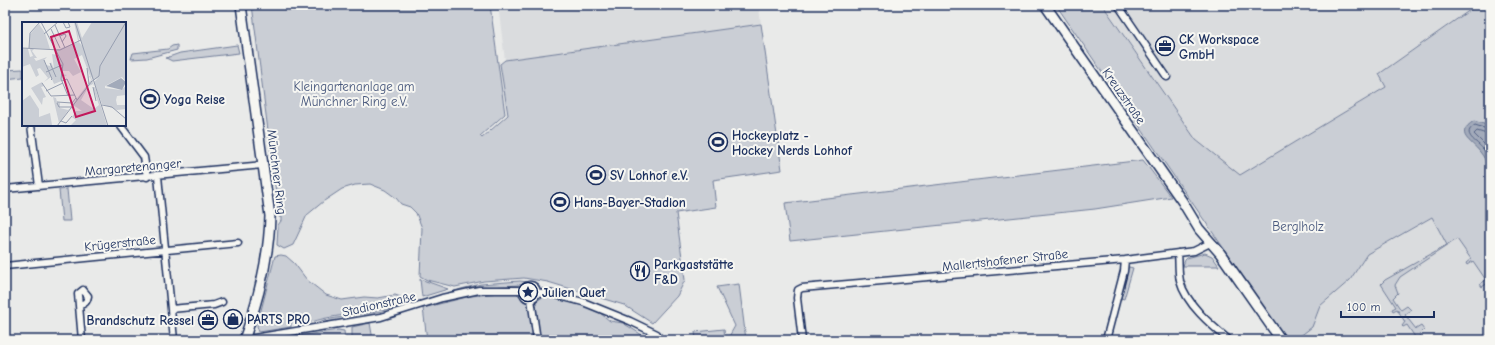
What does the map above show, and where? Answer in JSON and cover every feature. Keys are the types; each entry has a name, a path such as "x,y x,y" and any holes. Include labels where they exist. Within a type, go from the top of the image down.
{"main road":[{"name":"Münchner Ring","path":"241,5 270,216 268,241 255,306 244,340"},
{"name":"Kreuzstraße","path":"1045,5 1182,201 1204,225 1212,242 1281,340"}],"street":[{"path":"1118,5 1167,76"},
{"path":"31,126 39,186"},
{"path":"121,126 144,157 147,176"},
{"name":"Margaretenanger","path":"5,190 263,165"},
{"path":"158,176 164,250 174,340"},
{"name":"Mallertshofener Straße","path":"802,340 797,298 798,290 802,288 1125,260 1194,251 1212,242"},
{"name":"Krügerstraße","path":"5,266 238,243"},
{"path":"1178,253 1180,281 1185,292 1204,319 1229,340"},
{"path":"1106,340 1124,270 1125,260"},
{"name":"Stadionstraße","path":"240,340 380,317 442,298 473,291 492,289 523,290 527,285 532,285 538,292 557,295 598,307 657,334 658,340"},
{"path":"523,290 524,297 531,299 535,298 538,292"},
{"path":"531,299 537,340"},
{"path":"171,309 214,305 222,302"},
{"path":"79,305 82,340"}],"shaded area":[{"path":"498,5 833,5 759,8 761,24 505,60"},
{"path":"1477,5 1380,74 1386,87 1240,176 1196,140 1104,6"},
{"path":"1432,217 1448,245 1464,235 1490,263 1490,340 1287,340 1284,336 1299,337 1311,327 1320,306 1350,280 1367,254"}],"green space":[{"name":"Kleingartenanlage am Münchner Ring e.V.","path":"252,5 490,5 505,114 480,136 482,138 508,115 500,64 505,60 761,24 782,170 713,180 716,207 676,213 685,280 677,296 652,323 624,305 548,282 524,278 484,281 455,287 427,280 420,276 422,228 416,213 410,207 401,204 396,198 385,190 370,184 355,185 342,189 324,201 307,215 293,245 284,249 277,245 278,225 281,221 281,217 279,217"},
{"name":"Berglholz","path":"1056,5 1106,5 1104,7 1196,140 1240,175 1386,87 1379,74 1477,5 1490,5 1490,286 1488,283 1482,287 1480,284 1486,280 1473,261 1467,265 1466,263 1471,259 1457,239 1400,277 1395,285 1398,293 1393,298 1401,310 1407,306 1411,310 1405,315 1416,329 1421,326 1424,330 1419,335 1423,340 1417,340 1407,325 1402,326 1405,322 1397,309 1393,311 1392,309 1396,307 1381,284 1385,280 1447,245 1432,217 1367,254 1350,280 1320,306 1312,327 1299,337 1284,336"},
{"path":"177,45 177,50 147,58 131,59 133,53 168,49"},
{"path":"237,45 239,53 172,61 166,58 180,53"},
{"path":"22,69 22,77 5,79 5,70"},
{"path":"1143,160 1171,197 1095,209 790,241 785,203"},
{"path":"67,189 70,221 62,221 59,190"},
{"path":"1205,253 1212,256 1219,266 1183,266 1187,258"},
{"path":"275,256 286,256 294,263 307,280 326,295 342,300 364,297 378,298 395,295 409,300 383,309 311,322 302,322 301,320 297,320 297,322 291,322 291,327 259,332 257,326"},
{"path":"1129,267 1133,268 1124,299 1121,298 1126,278 1125,275"},
{"path":"420,279 448,289 422,297"},
{"path":"520,281 528,282 519,285 474,288 422,301 481,284"},
{"path":"739,284 746,340 727,340 735,326 717,287"},
{"path":"516,293 530,305 535,340 427,340 423,308 471,296"},
{"path":"543,297 550,297 595,309 610,321 623,323 650,340 540,340 536,301"},
{"path":"412,304 389,313 314,324 324,320 382,311"},
{"path":"370,323 373,340 352,340 352,327"},
{"path":"724,329 725,340 696,340 695,332"},
{"path":"338,330 344,331 345,340 289,340 292,337"}],"water":[{"path":"1474,121 1490,126 1490,182 1486,162 1465,134 1465,130"}],"place":[{"name":"CK Workspace GmbH","path":"1165,46"},
{"name":"Yoga Reise","path":"150,99"},
{"name":"Hockeyplatz - Hockey Nerds Lohhof","path":"718,142"},
{"name":"SV Lohhof e.V.","path":"596,175"},
{"name":"Hans-Bayer-Stadion","path":"560,202"},
{"name":"Parkgaststätte F&D","path":"640,271"},
{"name":"Julien Quet","path":"528,292"},
{"name":"PARTS PRO","path":"233,319"},
{"name":"Brandschutz Ressel","path":"208,320"}]}
